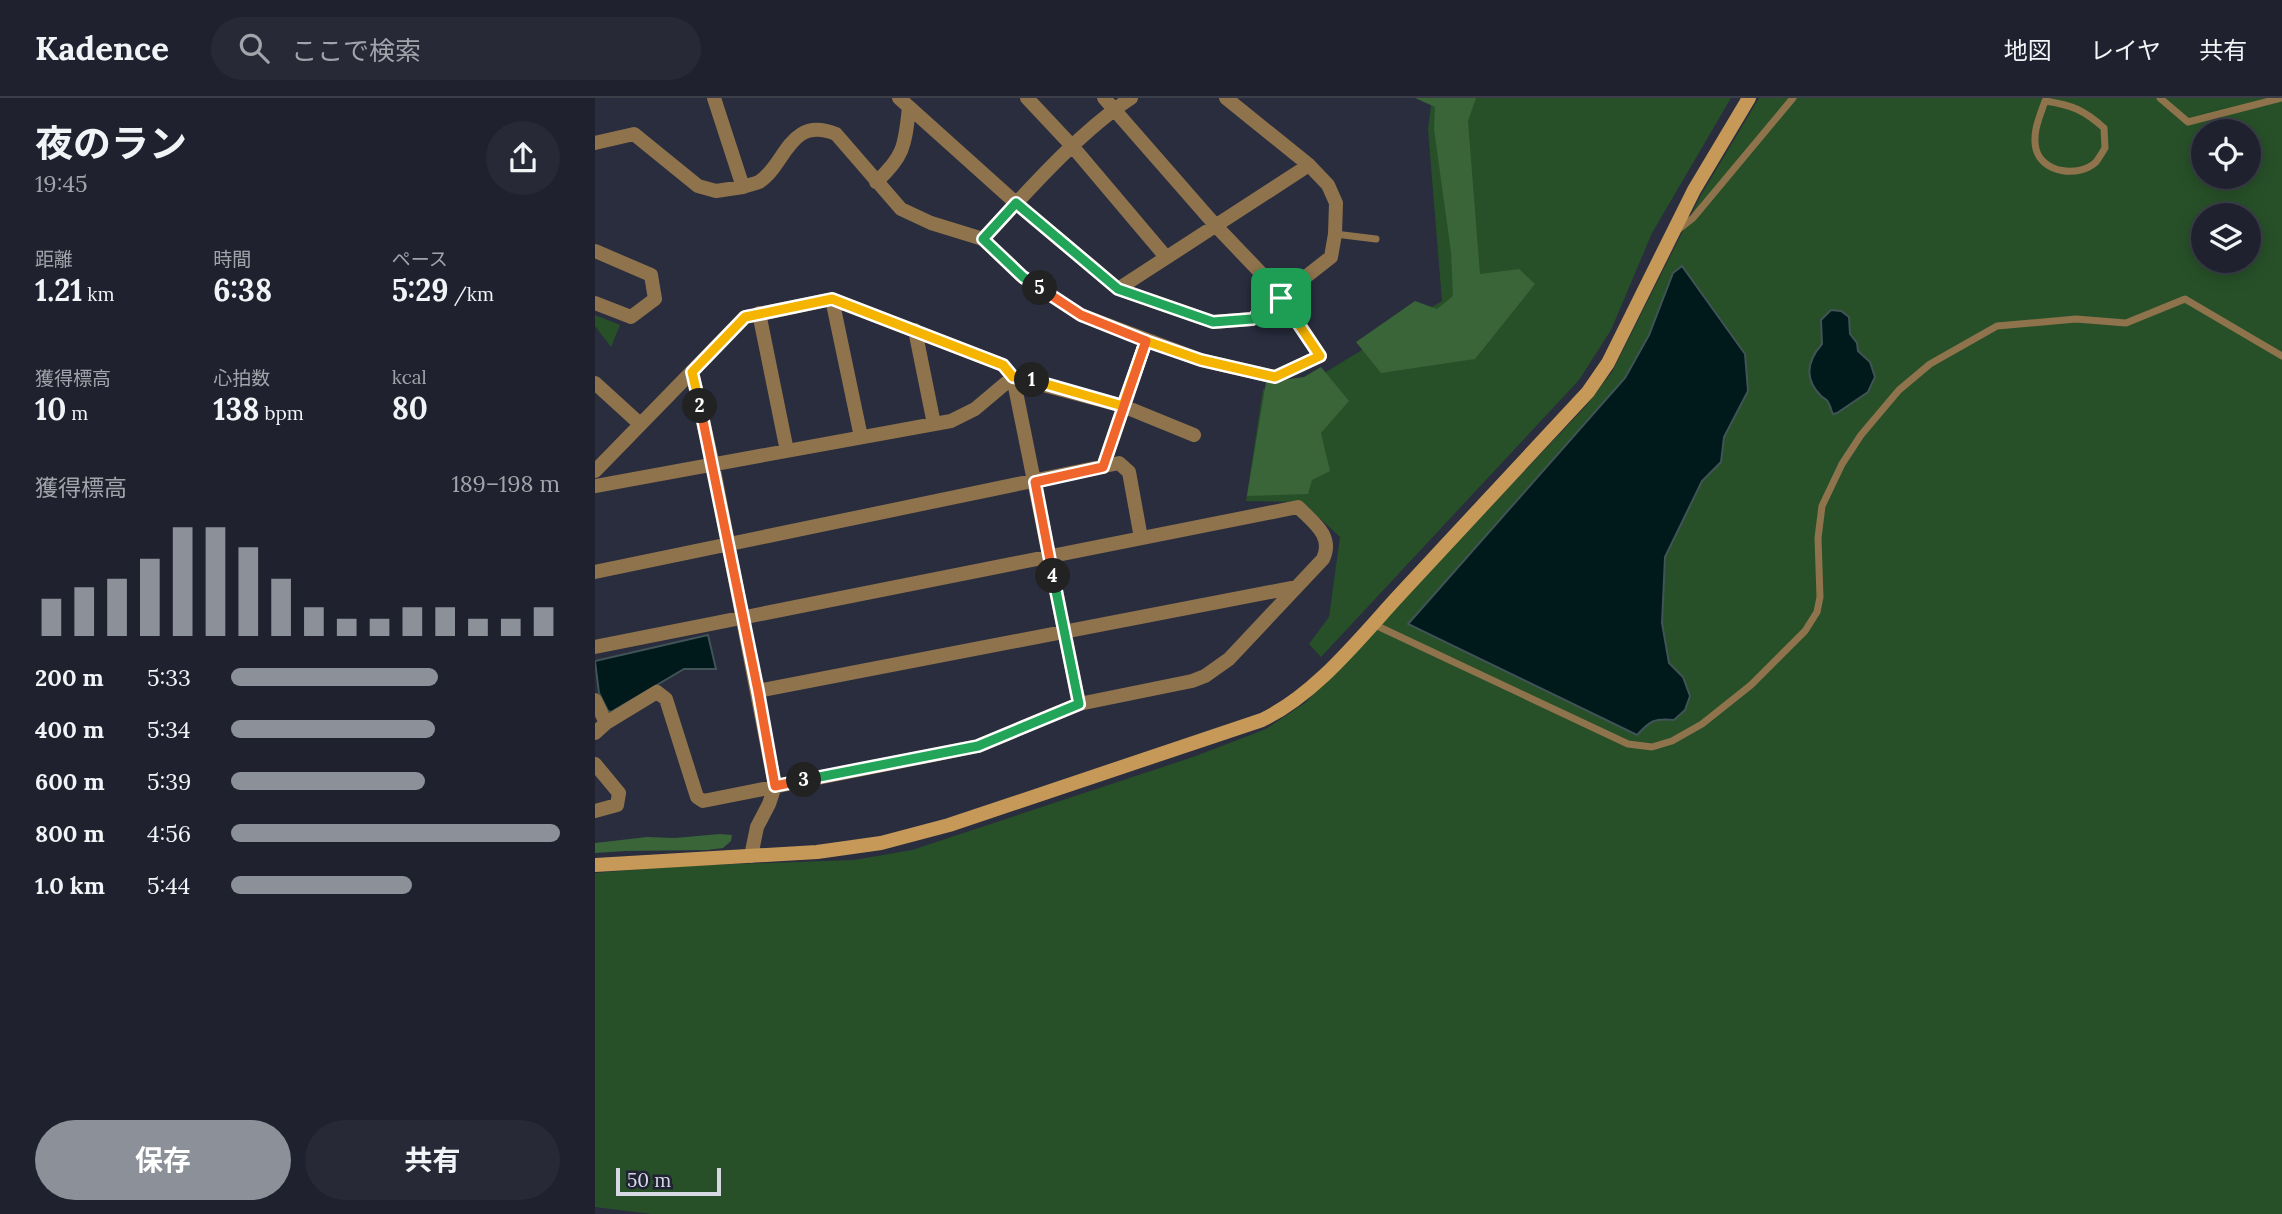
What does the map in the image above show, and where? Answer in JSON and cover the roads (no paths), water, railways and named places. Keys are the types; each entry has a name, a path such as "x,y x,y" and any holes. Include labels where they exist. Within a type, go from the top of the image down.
{"street":[{"path":"714,98 743,187"},
{"path":"1027,98 1073,147 1166,257"},
{"path":"983,239 1073,147 1109,104 1131,98"},
{"path":"904,103 1118,289 1213,322 1252,319 1331,257 1335,234 1335,204 1328,185 1309,165 1226,98"},
{"path":"595,865 850,849 915,834 1262,719 1304,694 1373,624 1588,392 1608,363 1694,190 1749,98"},
{"path":"876,182 894,166 901,153 906,134 904,103"},
{"path":"595,143 634,134 698,186 716,191 743,187 759,181 800,135 825,130 836,134 901,209 915,217 983,239 1023,277 1081,315 1201,360 1275,377 1320,356 1277,290 1216,226 1109,104"},
{"path":"1118,289 1309,165"},
{"path":"595,251 651,275 655,299 631,317 595,303"},
{"path":"832,299 861,437"},
{"path":"595,471 745,317 759,313 832,299 1003,365 1013,377 1079,704"},
{"path":"759,313 787,451"},
{"path":"915,331 934,424"},
{"path":"1103,467 1146,341"},
{"path":"692,372 713,465 775,786 757,827 751,856"},
{"path":"1013,377 1123,406 1194,435"},
{"path":"595,486 951,421 975,409 1013,377"},
{"path":"595,383 640,424"},
{"path":"595,572 1119,463 1129,472 1141,538"},
{"path":"595,647 1298,508 1322,531 1327,542 1323,559 1229,659 1205,676 1178,686 1079,704 978,746 703,801 697,797 666,699 657,692 606,723 595,733"},
{"path":"758,691 1296,587"},
{"path":"595,700 606,723"},
{"path":"595,764 619,793 617,805 595,811"}],"lane":[{"path":"1669,236 1693,218 1793,98"},
{"path":"2160,98 2188,122 2281,98"},
{"path":"2044,99 2088,113 2103,128 2105,148 2094,164 2072,172 2052,168 2036,151 2035,128 2044,99"},
{"path":"1335,234 1376,239"},
{"path":"1373,624 1628,744 1652,747 1672,741 1702,724 1751,685 1805,631 1817,612 1820,597 1819,527 1822,506 1842,464 1861,435 1899,390 1930,364 1997,326 2077,319 2126,323 2185,299 2282,356"}]}
